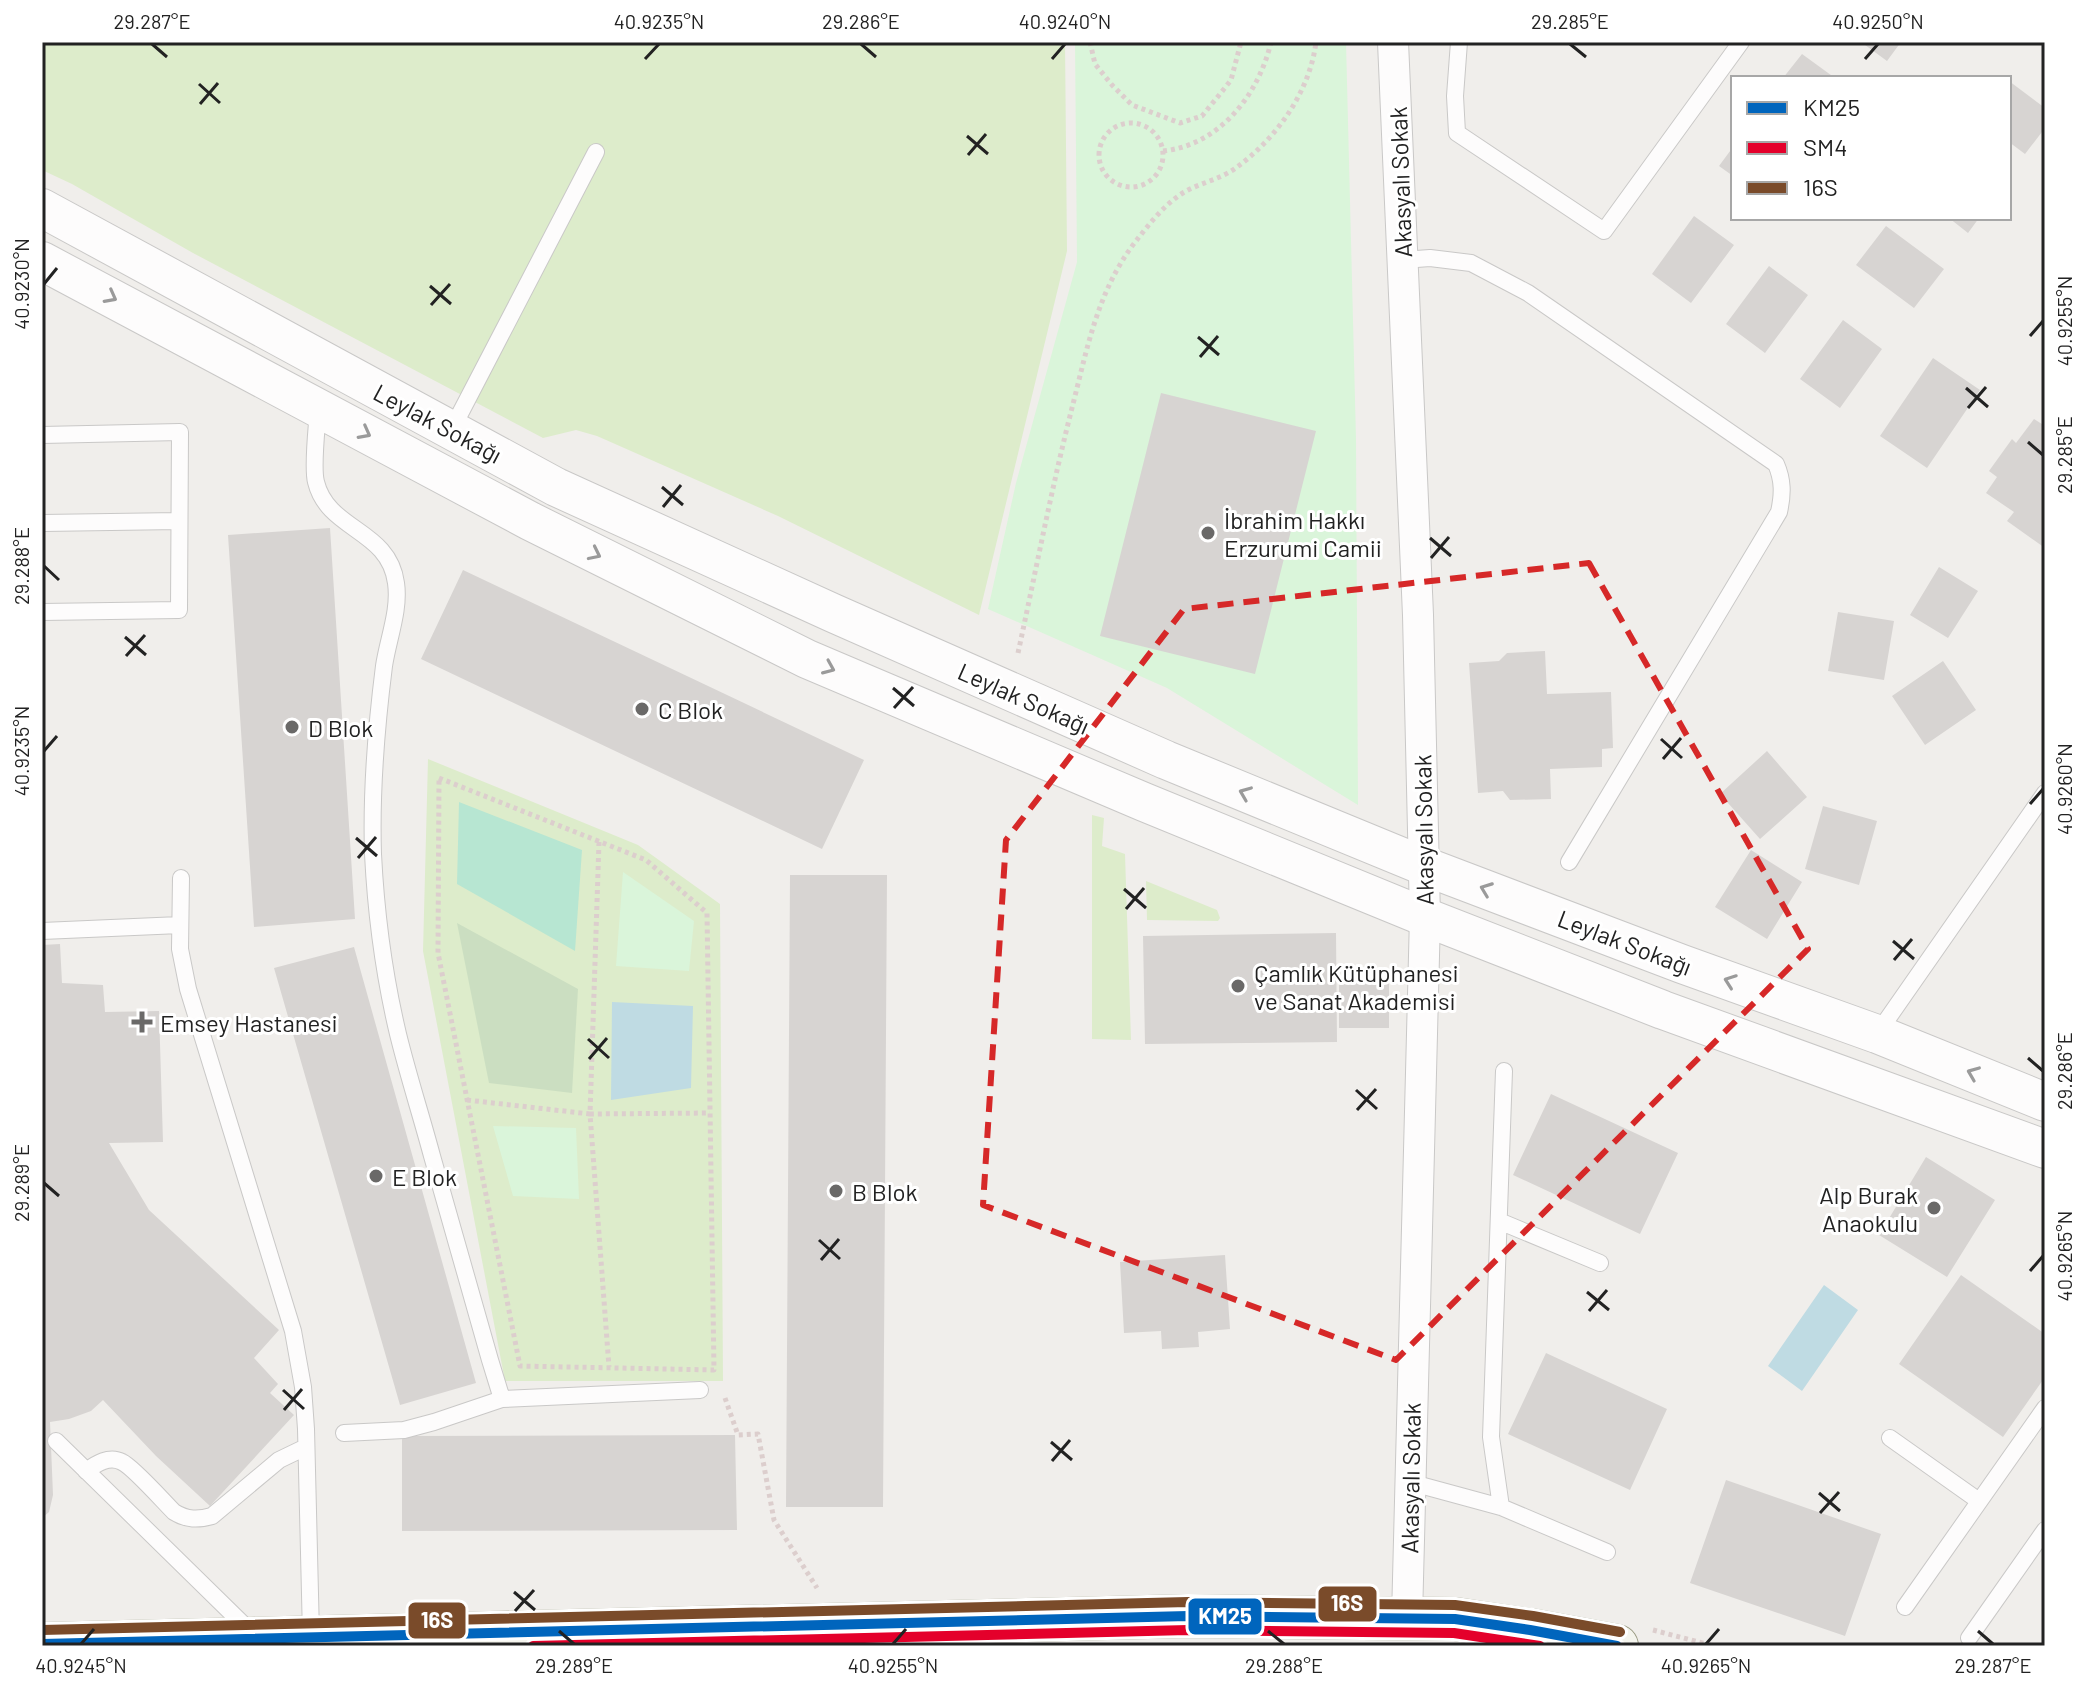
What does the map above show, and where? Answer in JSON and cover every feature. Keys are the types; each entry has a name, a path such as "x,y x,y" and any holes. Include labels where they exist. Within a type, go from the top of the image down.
{"main road":[{"path":"1181,1646 1196,1626 1213,1616"},
{"path":"42,1644 258,1639 311,1642 1213,1616 1413,1632 1455,1619 1617,1646"}],"street":[{"name":"Akasyalı Sokak","path":"1393,42 1418,615 1425,917 1409,1482 1413,1632"},
{"name":"Leylak Sokağı","path":"42,208 556,487 1010,692 1424,866 1877,1034 2045,1102"},
{"name":"Leylak Sokağı","path":"42,261 530,521 807,659 1425,917 1663,1010 2045,1149"}],"lane":[{"path":"1459,42 1455,96 1457,133 1604,231 1741,42"},
{"path":"451,431 596,152"},
{"path":"1403,260 1430,258 1471,263 1528,293 1776,464 1780,473 1782,497 1779,512 1569,862"},
{"path":"318,408 315,480 321,496 333,512 348,525 366,534 379,547 390,563 396,580 398,598 380,699 373,789 373,853 378,914 398,1034 502,1399"},
{"path":"42,435 180,432 179,610 42,612"},
{"path":"42,523 179,521"},
{"path":"1877,1034 2045,793"},
{"path":"181,878 180,949 188,989 293,1331 303,1387 311,1642"},
{"path":"42,931 180,925"},
{"path":"1501,1507 1491,1437 1504,1071"},
{"path":"1499,1221 1600,1263"},
{"path":"344,1433 404,1430 502,1399 700,1390"},
{"path":"1905,1607 2045,1408"},
{"path":"1890,1438 1979,1501"},
{"path":"56,1441 258,1639"},
{"path":"86,1471 97,1463 110,1460 124,1462 174,1512 194,1520 212,1516 279,1460 306,1447"},
{"path":"1409,1482 1501,1507 1607,1552"},
{"path":"1969,1638 2045,1530"}],"path":[{"path":"1090,42 1095,64 1132,105 1180,123 1202,116 1226,87 1231,80 1241,42"},
{"path":"1163,151 1179,150 1203,139 1243,105 1258,81 1271,42"},
{"path":"1010,692 1062,450 1097,312 1113,275 1135,243 1171,202 1186,191 1235,169 1283,121 1301,93 1314,61 1316,42"},
{"path":"1136,122 1155,132 1163,151 1159,172 1152,180 1132,188 1112,181 1100,165 1101,143 1106,134 1125,123 1136,122"},
{"path":"714,1370 520,1366 438,953 439,778 646,860 707,913 714,1370 719,1383"},
{"path":"599,842 590,1114 609,1367"},
{"path":"467,1100 590,1114 710,1113"},
{"path":"724,1396 738,1435 758,1434 774,1520 841,1626"}],"highlighted area":[{"path":"1589,563 1808,949 1396,1360 983,1205 1006,840 1184,609"}],"green space":[{"path":"42,42 1065,42 1067,251 979,615 778,516 597,436 576,430 543,438 42,170"},
{"path":"1075,42 1346,42 1356,439 1358,805 1167,688 988,609 1016,483 1077,262"},
{"path":"428,759 638,845 720,904 723,1381 505,1381 423,951"},
{"path":"459,802 582,850 575,951 457,884"},
{"path":"1092,815 1104,818 1102,846 1125,854 1131,1040 1092,1039"},
{"path":"623,872 694,921 689,971 616,966"},
{"path":"1146,881 1217,910 1220,918 1218,921 1147,920"},
{"path":"457,923 578,989 572,1093 489,1083"},
{"path":"493,1126 576,1128 579,1199 513,1196"}],"water":[{"path":"612,1002 693,1006 691,1088 611,1100"},
{"path":"1824,1285 1858,1310 1802,1391 1768,1366"}],"building":[{"path":"1861,42 1901,42 1887,61"},
{"path":"1802,54 1832,76 1785,76"},
{"path":"2011,82 2045,108 2045,128 2025,154 2011,144"},
{"path":"1731,150 1731,175 1719,166"},
{"path":"1694,216 1734,245 1691,303 1652,274"},
{"path":"1952,220 1978,220 1968,233"},
{"path":"1886,226 1944,269 1914,308 1856,265"},
{"path":"1769,266 1808,295 1765,353 1726,324"},
{"path":"1843,320 1882,349 1840,408 1800,379"},
{"path":"1933,358 1980,390 1927,468 1880,436"},
{"name":"İbrahim Hakkı Erzurumi Camii","path":"1161,393 1316,431 1255,674 1100,636"},
{"path":"2034,419 2045,426 2045,548 2007,521 2014,512 1986,493 1997,477 1989,471 2012,439 2016,443"},
{"name":"D Blok","path":"330,528 355,919 254,927 228,535"},
{"path":"1939,567 1978,591 1948,638 1910,615"},
{"name":"C Blok","path":"463,570 864,760 822,849 421,659"},
{"path":"1838,612 1894,621 1884,680 1828,671"},
{"path":"1545,651 1547,694 1611,692 1613,748 1602,749 1602,767 1550,769 1551,799 1510,800 1503,791 1478,793 1469,663 1499,661 1507,653"},
{"path":"1943,661 1976,710 1925,745 1892,696"},
{"path":"1767,751 1807,797 1760,839 1720,794"},
{"path":"1823,806 1877,821 1859,885 1805,869"},
{"path":"1751,850 1802,882 1767,939 1715,907"},
{"name":"B Blok","path":"790,875 887,875 883,1507 786,1507"},
{"path":"1336,933 1337,1042 1145,1044 1143,936"},
{"path":"60,944 62,983 103,985 105,1012 159,1011 163,1142 109,1143 149,1210 279,1330 254,1358 278,1384 270,1393 294,1415 210,1506 156,1456 103,1400 91,1411 50,1422 53,1495 49,1512 42,1518 42,945"},
{"name":"E Blok","path":"354,947 476,1383 400,1405 274,968"},
{"path":"1339,981 1389,981 1389,1028 1339,1028"},
{"path":"1551,1094 1678,1153 1640,1234 1513,1175"},
{"path":"1926,1157 1995,1200 1947,1277 1879,1235"},
{"path":"1225,1255 1230,1329 1198,1332 1199,1347 1162,1349 1161,1331 1124,1333 1120,1262"},
{"path":"1961,1275 2045,1334 2045,1377 2003,1437 1899,1364"},
{"path":"1546,1353 1667,1409 1630,1490 1508,1434"},
{"path":"735,1435 737,1530 402,1531 402,1436"},
{"path":"1726,1480 1881,1534 1845,1636 1690,1583"}],"transit line":[{"name":"16S","path":"42,1630 1188,1602 1455,1605 1620,1632"},
{"name":"KM25","path":"42,1644 1188,1616 1455,1619 1617,1646"},
{"name":"SM4","path":"533,1646 1188,1630 1454,1633 1540,1646"}],"place":[{"name":"İbrahim Hakkı Erzurumi Camii","path":"1208,533"},
{"name":"C Blok","path":"642,709"},
{"name":"D Blok","path":"292,727"},
{"name":"Çamlık Kütüphanesi ve Sanat Akademisi","path":"1238,986"},
{"name":"Emsey Hastanesi","path":"142,1022"},
{"name":"E Blok","path":"376,1176"},
{"name":"B Blok","path":"836,1191"},
{"name":"Alp Burak Anaokulu","path":"1934,1208"}]}
